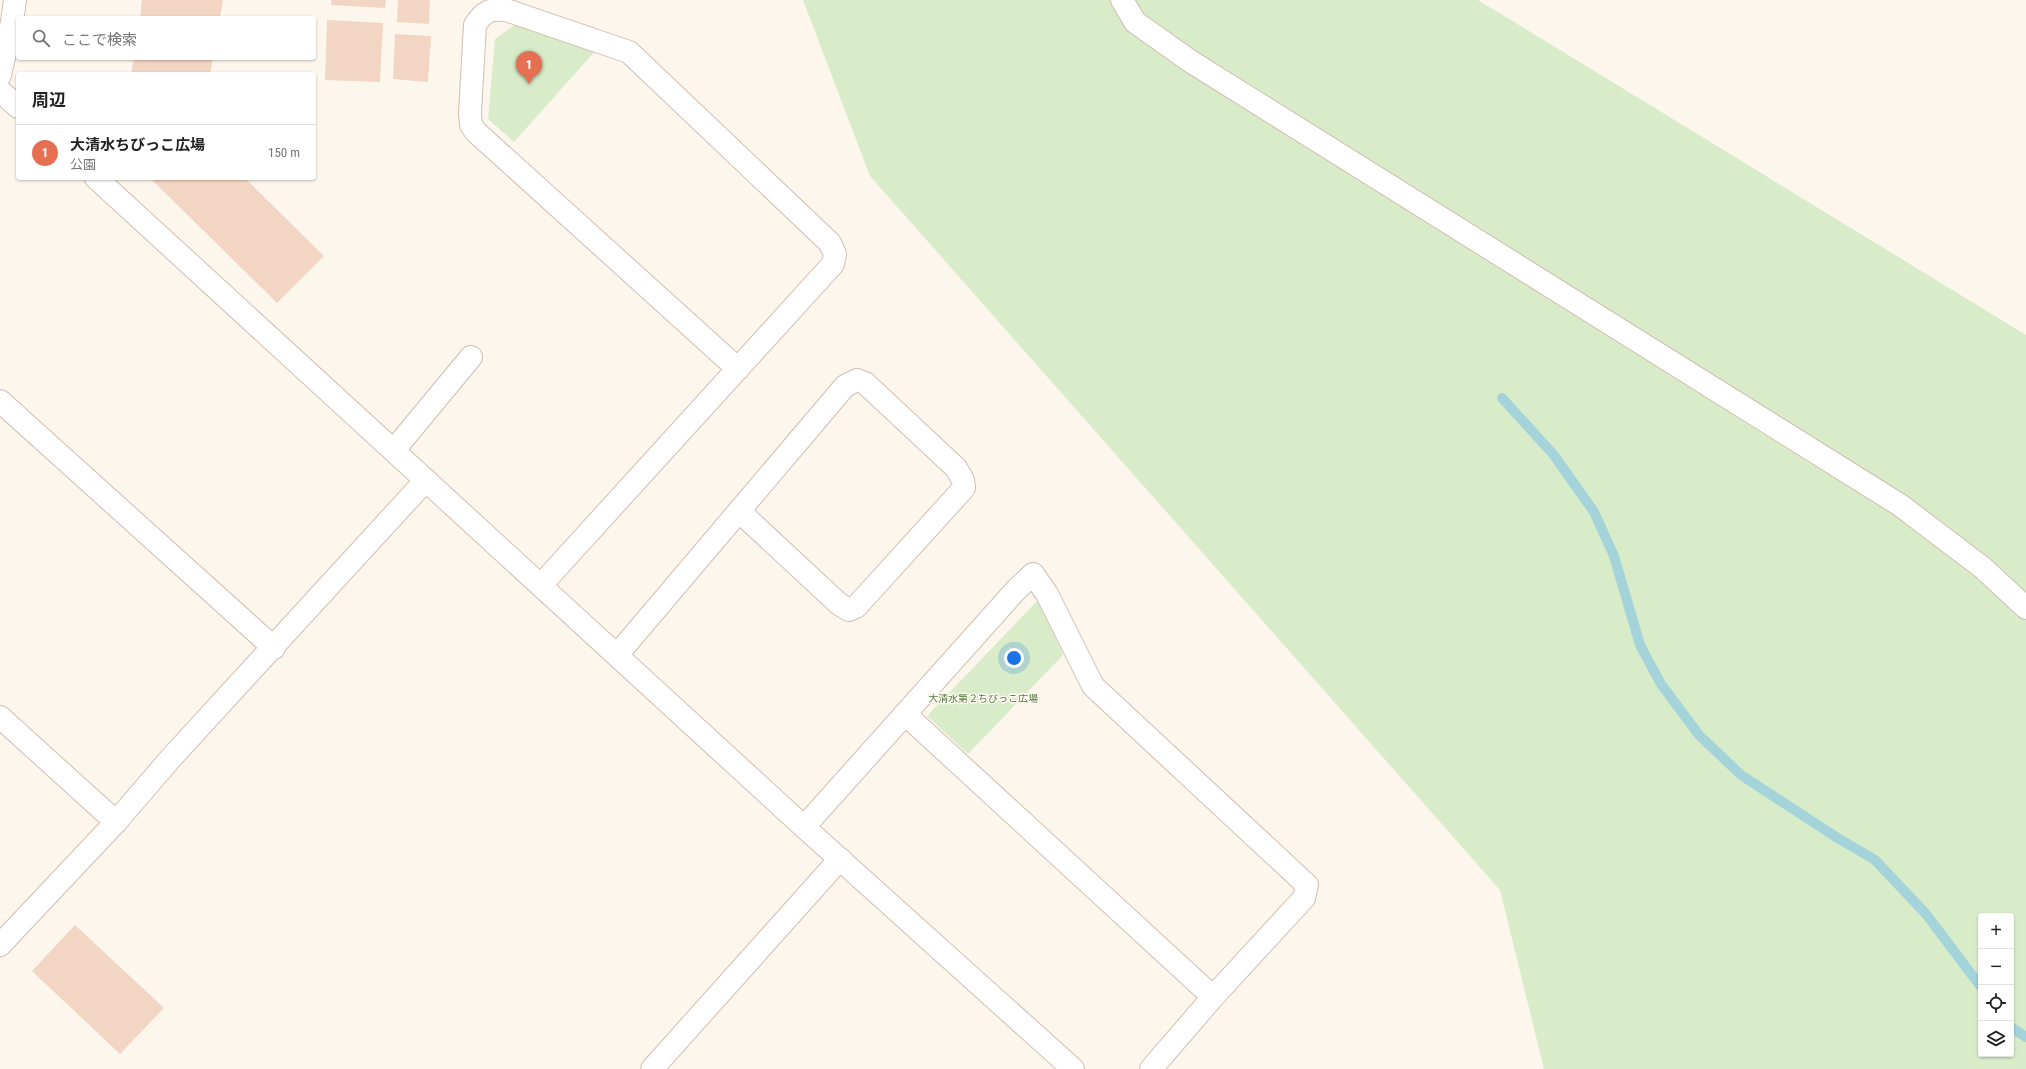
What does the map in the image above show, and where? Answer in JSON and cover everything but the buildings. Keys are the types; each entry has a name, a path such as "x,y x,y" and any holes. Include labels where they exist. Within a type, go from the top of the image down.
{"street":[{"path":"0,74 12,22 15,0"},
{"path":"1122,0 1135,22 1190,61 1900,505 1983,568 2026,608"},
{"path":"541,585 738,369 833,264 835,254 830,243 629,52 506,10 493,9 481,16 475,25 470,113 471,125 476,132 738,369"},
{"path":"0,91 16,105"},
{"path":"98,180 804,827 1074,1069"},
{"path":"394,450 472,357"},
{"path":"617,655 740,512 844,386 857,380 865,383 956,468 963,480 964,488 856,607 848,610 839,604 740,512"},
{"path":"0,401 274,648"},
{"path":"0,945 116,822 171,758 274,648 426,480"},
{"path":"804,827 1016,590 1033,574 1047,594 1093,686 1307,885 1304,898 1213,997 1151,1069"},
{"path":"905,714 1213,997"},
{"path":"0,718 116,822"},
{"path":"652,1069 840,859"}],"green space":[{"path":"803,0 1478,0 2026,335 2026,1069 1544,1069 1500,890 870,176"},
{"path":"517,23 597,49 514,142 488,119 495,39"},
{"name":"大清水第２ちびっこ広場","path":"1039,599 1063,655 968,754 927,716"}],"waterway":[{"path":"1502,398 1553,454 1594,512 1614,556 1640,645 1661,684 1699,735 1741,775 1836,837 1875,860 1926,914 1979,985"},
{"path":"2014,1029 2026,1037"}],"place":[{"name":"大清水ちびっこ広場","path":"529,84"}]}
